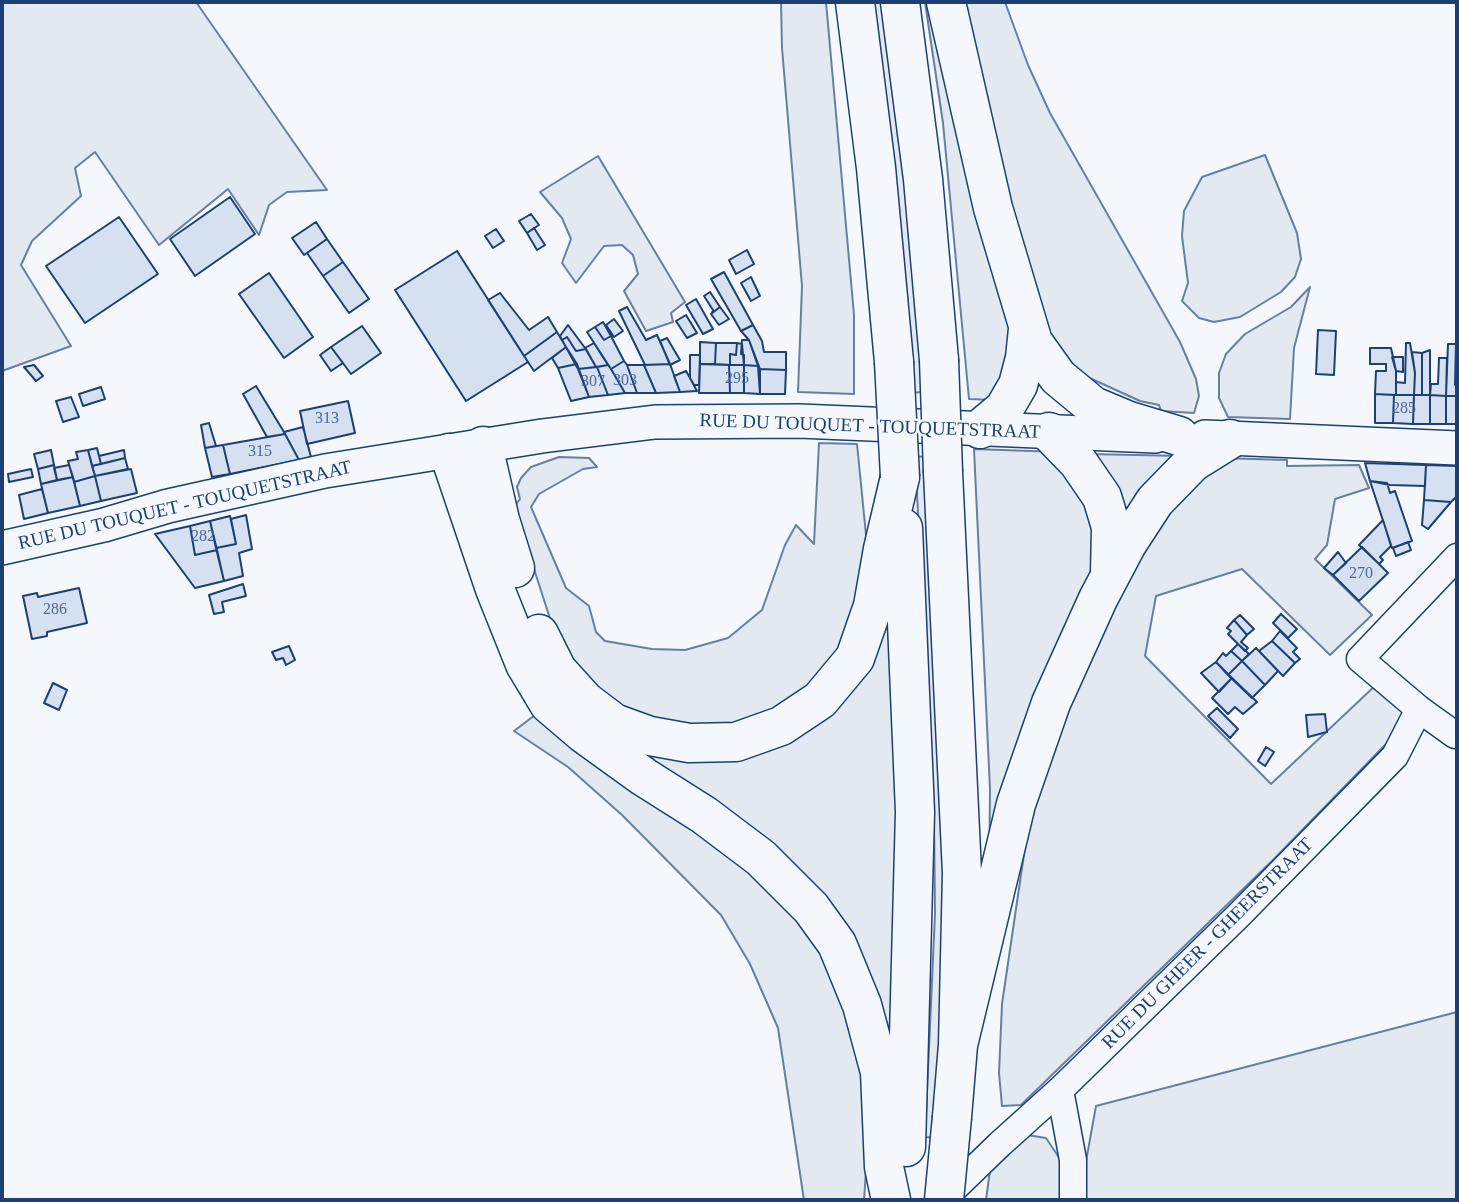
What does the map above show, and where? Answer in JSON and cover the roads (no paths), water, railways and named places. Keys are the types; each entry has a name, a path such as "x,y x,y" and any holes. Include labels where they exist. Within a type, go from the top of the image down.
{"highway":[{"path":"855,2 875,155 894,362 915,812 894,1170"},
{"path":"900,2 923,179 939,360 962,873 958,1045 943,1200"},
{"path":"946,2 993,208 1033,342 1058,377 1093,405 1129,421 1179,436"},
{"path":"980,429 1004,409 1018,385 1026,358 1028,329"},
{"path":"1049,432 1078,462 1102,497 1111,527 1110,575"},
{"path":"958,1045 1016,804 1052,703 1110,575 1143,519 1167,487 1193,462 1230,439"},
{"path":"466,449 500,520 524,598 557,670 585,701 614,723 650,736 689,743 736,742 781,726 820,700 855,658 873,606 883,550 901,477"},
{"path":"466,449 495,589 525,664 549,704 643,778 704,815 761,858 811,908 837,944 862,1004 880,1072 901,1200"}],"main road":[{"name":"RUE DU TOUQUET - TOUQUETSTRAAT","path":"2,548 104,525 167,506 325,471 542,436 655,422 799,421 1457,448"}],"street":[{"path":"1457,557 1360,659 1419,709 1455,735 1457,733"},
{"name":"RUE DU GHEER - GHEERSTRAAT","path":"943,1200 1240,914 1395,756 1419,709"},
{"path":"1060,1090 1073,1160 1073,1200"}]}
